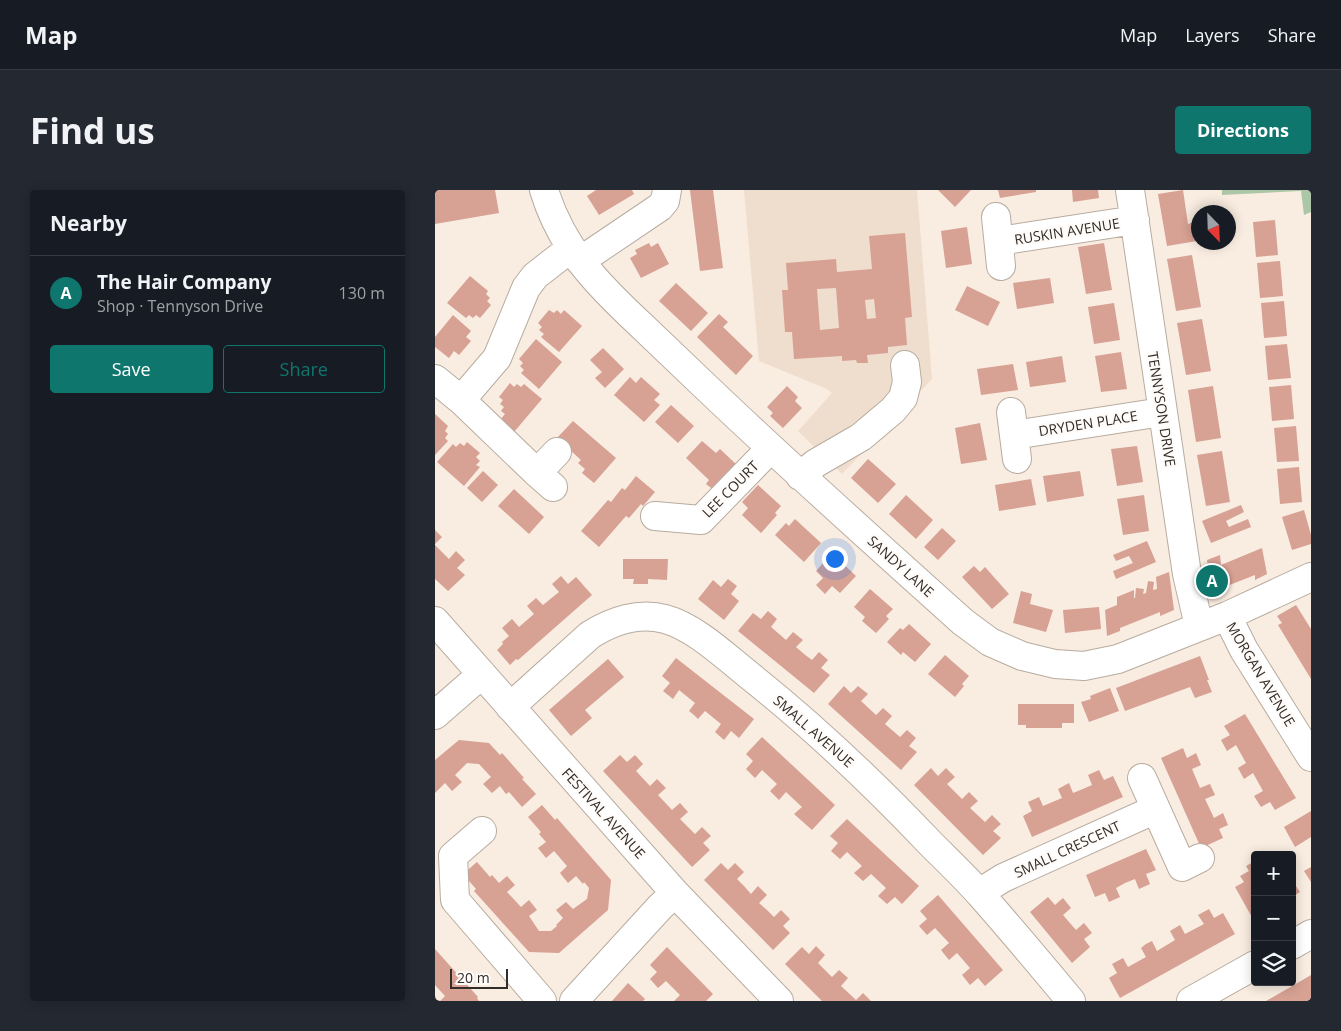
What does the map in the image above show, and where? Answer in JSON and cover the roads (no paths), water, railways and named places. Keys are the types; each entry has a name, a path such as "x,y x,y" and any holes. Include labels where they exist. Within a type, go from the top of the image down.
{"street":[{"name":"SANDY LANE","path":"543,190 560,230 601,287 800,476 963,622 990,642 1022,656 1055,664 1084,666 1118,659 1309,584"},
{"path":"461,400 497,358 504,346 526,288 535,276 661,207 665,201 667,190"},
{"name":"TENNYSON DRIVE","path":"1130,190 1187,574 1199,626"},
{"name":"RUSKIN AVENUE","path":"999,241 1135,220"},
{"path":"800,476 861,437 893,410 903,398 907,382 905,365"},
{"path":"435,379 461,400 545,480 557,452"},
{"name":"DRYDEN PLACE","path":"1014,435 1162,412"},
{"name":"LEE COURT","path":"655,516 701,520 771,448"},
{"name":"SMALL AVENUE","path":"510,707 590,635 611,623 636,617 652,616 666,619 692,631 787,706 877,787 979,893 1071,1001"},
{"name":"MORGAN AVENUE","path":"1227,616 1244,650 1311,757"},
{"name":"FESTIVAL AVENUE","path":"435,621 675,893 779,1001"},
{"path":"435,715 482,674"},
{"path":"1142,778 1182,866 1200,858"},
{"name":"SMALL CRESCENT","path":"979,893 1003,878 1156,808"},
{"path":"481,831 453,856 455,900 542,1001"},
{"path":"573,1001 675,893"},
{"path":"1296,943 1311,934"},
{"path":"1191,1001 1251,967"}],"place":[{"name":"The Hair Company","path":"1212,581"}]}
